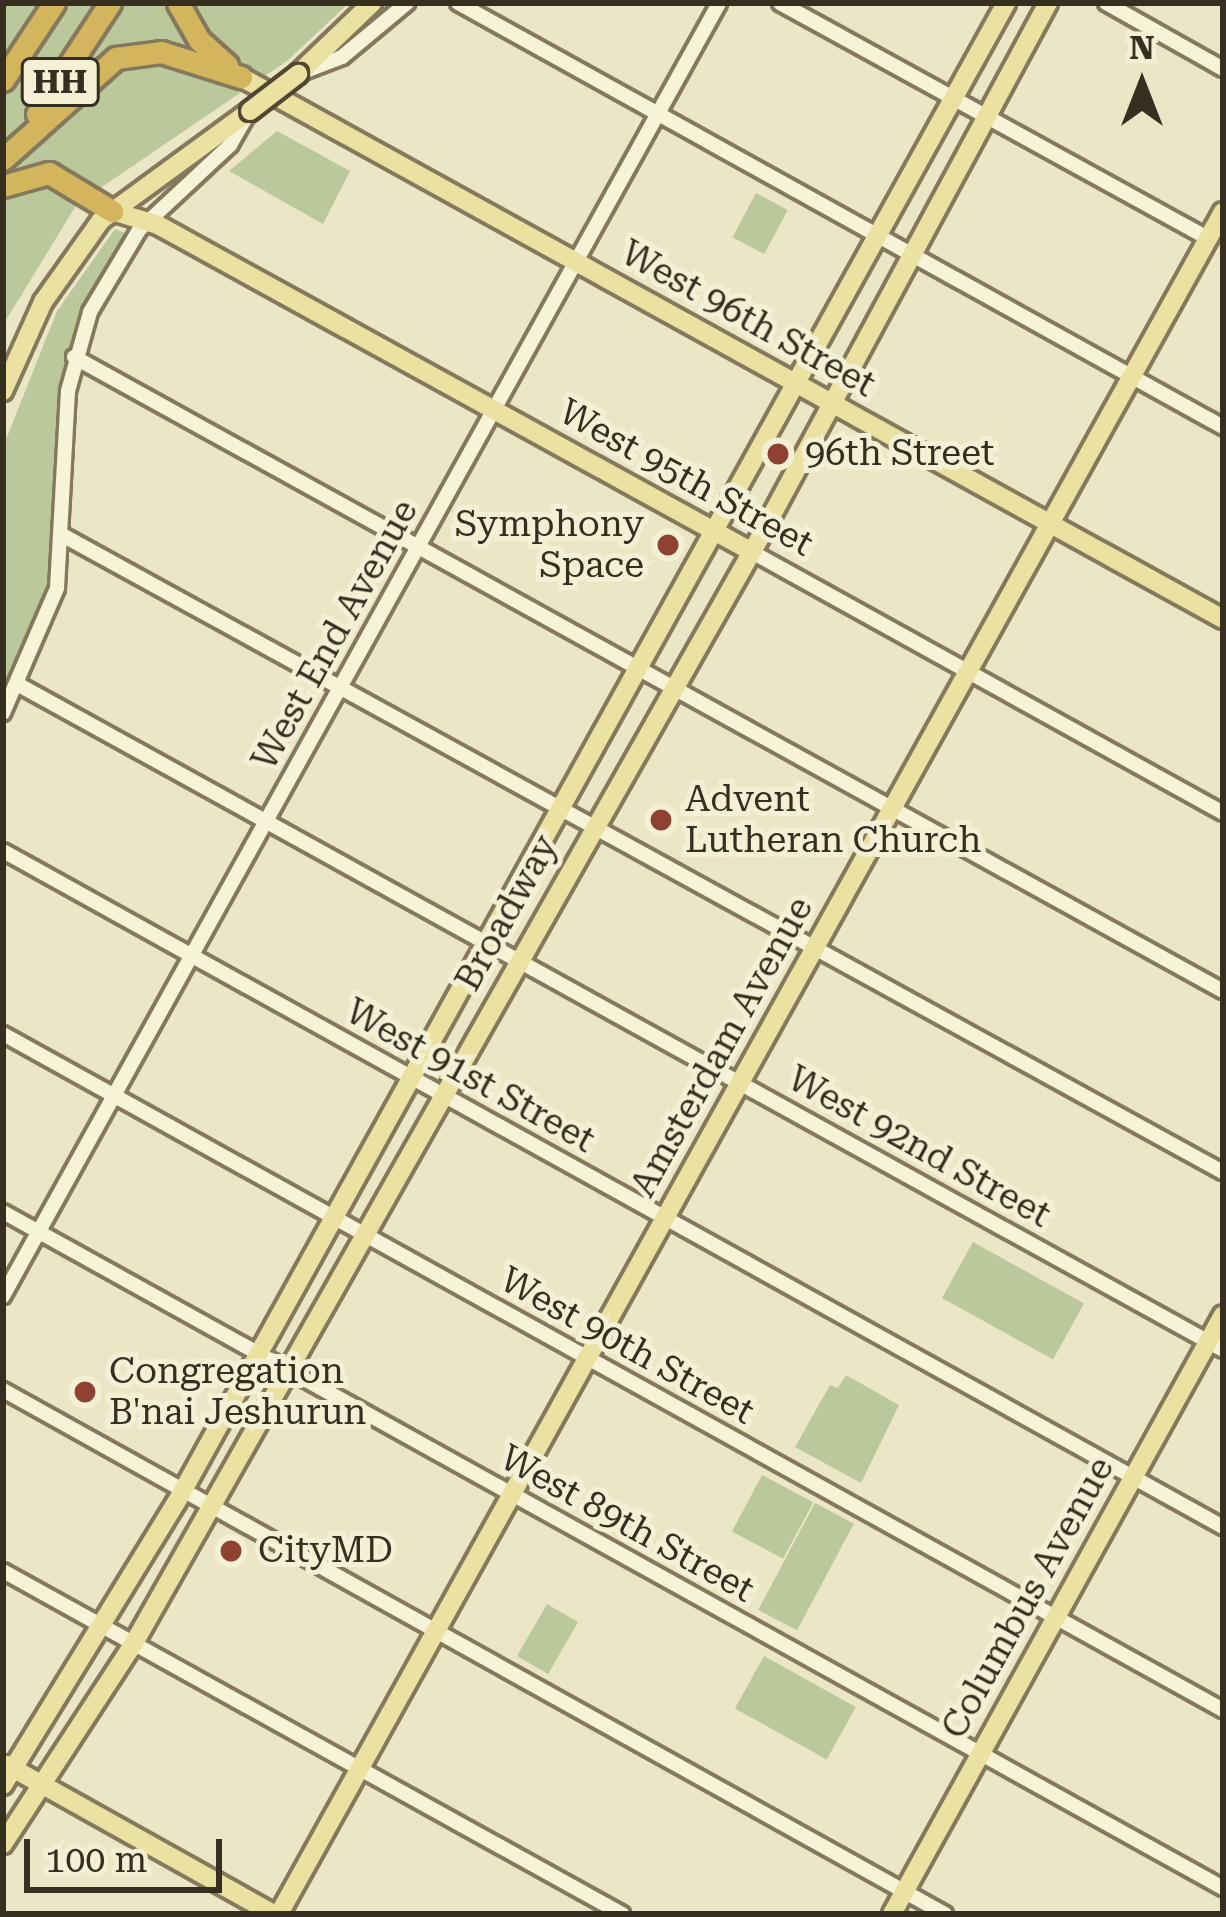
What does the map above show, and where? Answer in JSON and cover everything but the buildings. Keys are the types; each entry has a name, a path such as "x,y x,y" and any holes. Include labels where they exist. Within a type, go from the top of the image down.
{"highway":[{"name":"HH","path":"3,80 54,3"},
{"name":"HH","path":"3,158 110,3"},
{"path":"178,3 199,40 241,77"},
{"path":"3,158 116,58 161,52 241,77"},
{"path":"3,186 49,173 112,211"}],"main road":[{"path":"3,391 58,277 112,211 298,74 372,3"},
{"name":"Broadway","path":"6,1772 105,1628 1006,3"},
{"name":"Broadway","path":"3,1844 134,1643 752,552 909,253 1048,3"},
{"name":"West 96th Street","path":"241,77 1223,619"},
{"name":"West 95th Street","path":"112,211 147,221 752,552"},
{"name":"Amsterdam Avenue","path":"277,1914 1223,212"},
{"name":"Columbus Avenue","path":"892,1914 1133,1477 1216,1346 1223,1315"},
{"path":"6,1772 42,1784 277,1914"}],"street":[{"path":"298,74 342,57 407,3"},
{"path":"458,3 1223,427"},
{"name":"West End Avenue","path":"3,1296 719,3"},
{"path":"780,3 1207,238"},
{"path":"1106,3 1223,68"},
{"path":"3,712 50,616 64,536 74,357 104,282 147,221 230,145 250,112"},
{"path":"74,357 1223,991"},
{"path":"64,536 343,684 1223,1172"},
{"name":"West 95th Street","path":"752,552 1223,814"},
{"name":"West 92nd Street","path":"19,685 1216,1346"},
{"name":"West 91st Street","path":"3,851 1223,1527"},
{"name":"West 90th Street","path":"3,1034 1223,1710"},
{"name":"West 89th Street","path":"3,1212 1223,1888"},
{"path":"3,1390 945,1914"},
{"path":"3,1571 622,1914"}],"green space":[{"path":"3,3 349,3 287,61 77,204 3,325"},
{"path":"277,131 350,171 323,224 229,171"},
{"path":"756,193 788,210 764,254 733,237"},
{"path":"115,229 128,234 81,317 62,394 46,608 3,698 3,447 57,311"},
{"path":"973,1242 1084,1304 1053,1360 942,1298"},
{"path":"846,1375 899,1405 861,1483 795,1447 830,1385 838,1388"},
{"path":"762,1475 813,1502 783,1559 732,1532"},
{"path":"815,1503 854,1524 797,1630 758,1610"},
{"path":"547,1604 578,1622 548,1674 517,1656"},
{"path":"764,1656 856,1707 827,1759 735,1708"}],"place":[{"name":"96th Street","path":"778,454"},
{"name":"Symphony Space","path":"668,545"},
{"name":"Advent Lutheran Church","path":"661,820"},
{"name":"Congregation B'nai Jeshurun","path":"85,1392"},
{"name":"CityMD","path":"231,1551"}]}
